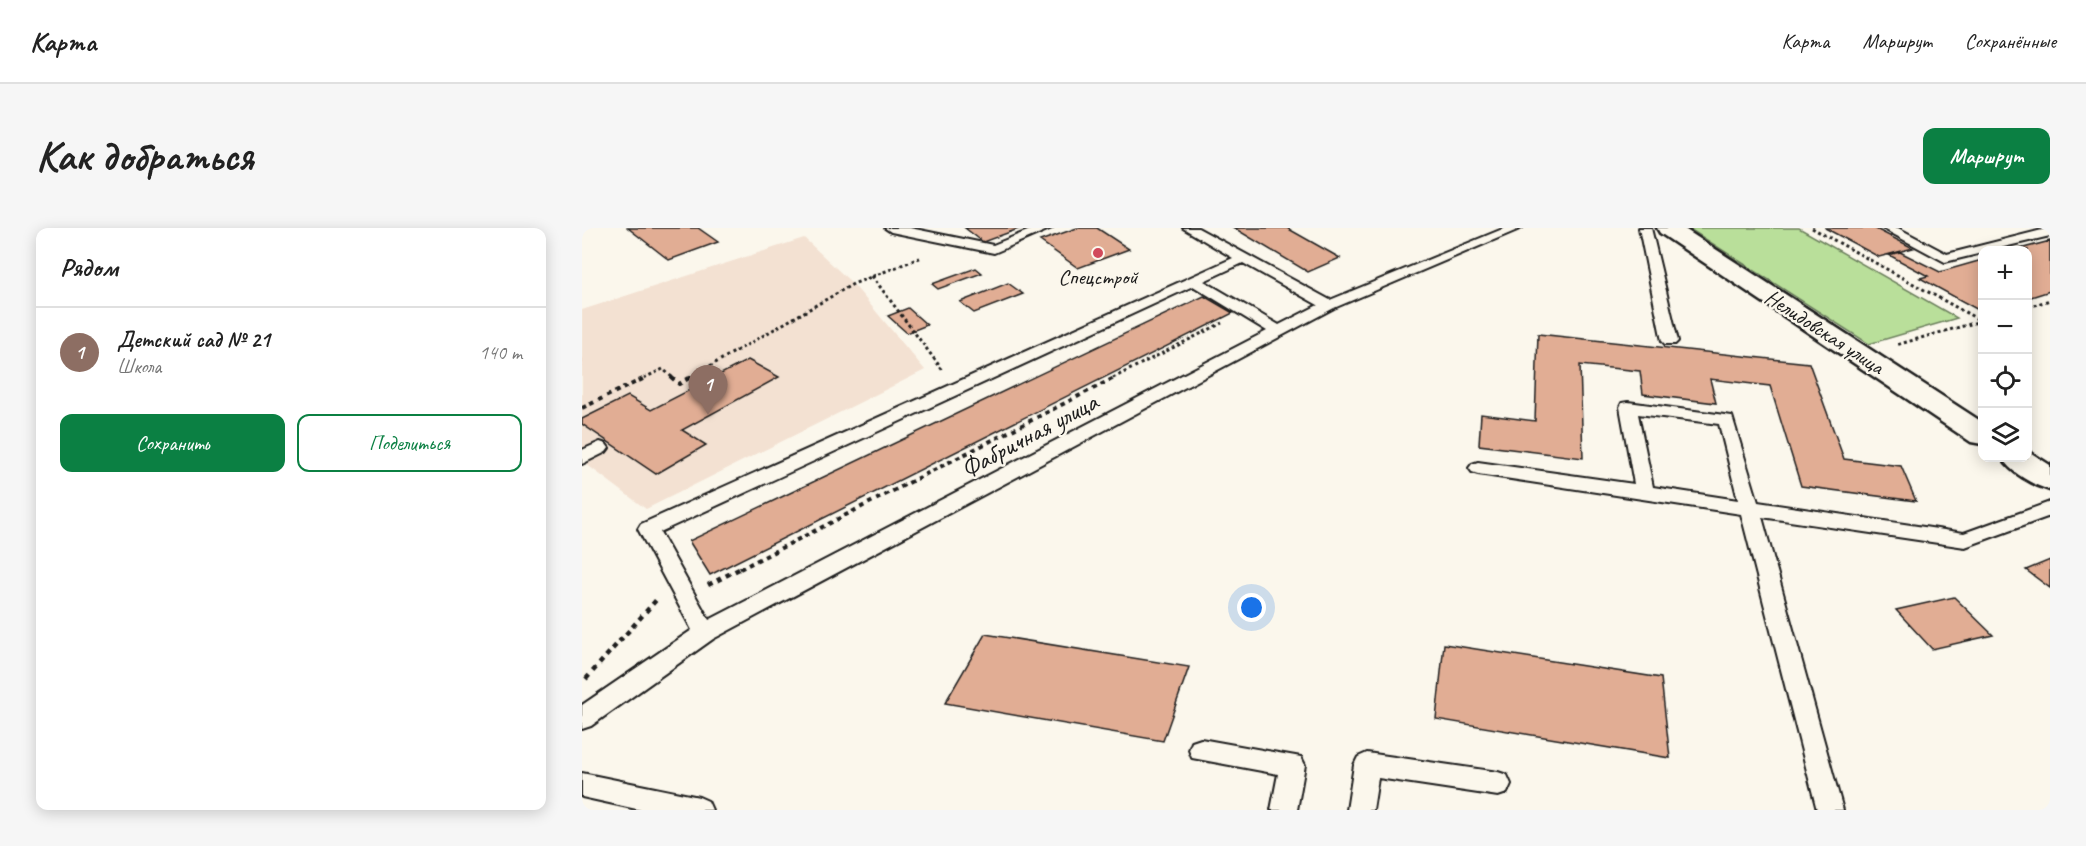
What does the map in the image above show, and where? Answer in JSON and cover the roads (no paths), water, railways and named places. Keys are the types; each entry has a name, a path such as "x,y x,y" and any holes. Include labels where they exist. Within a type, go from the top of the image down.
{"street":[{"name":"Нелидовская улица","path":"1668,228 1978,432"},
{"path":"2024,462 2050,479"}],"lane":[{"path":"891,228 994,249 1046,228"},
{"path":"1190,228 1329,305"},
{"name":"Фабричная улица","path":"582,718 705,633 1329,305 1516,228"},
{"path":"1644,228 1670,341"},
{"path":"1888,228 1945,258 2050,232"},
{"path":"705,633 648,529 1244,258"},
{"path":"1194,281 1279,332"},
{"path":"1645,493 1628,407 1726,420 1830,810"},
{"path":"582,458 600,448"},
{"path":"1478,468 1965,540 2050,509"},
{"path":"1201,750 1292,765 1284,810"},
{"path":"1360,810 1367,765 1498,784"},
{"path":"582,784 699,810"}],"place":[{"name":"Спецстрой","path":"1098,253"},
{"name":"Детский сад № 21","path":"708,415"}]}
